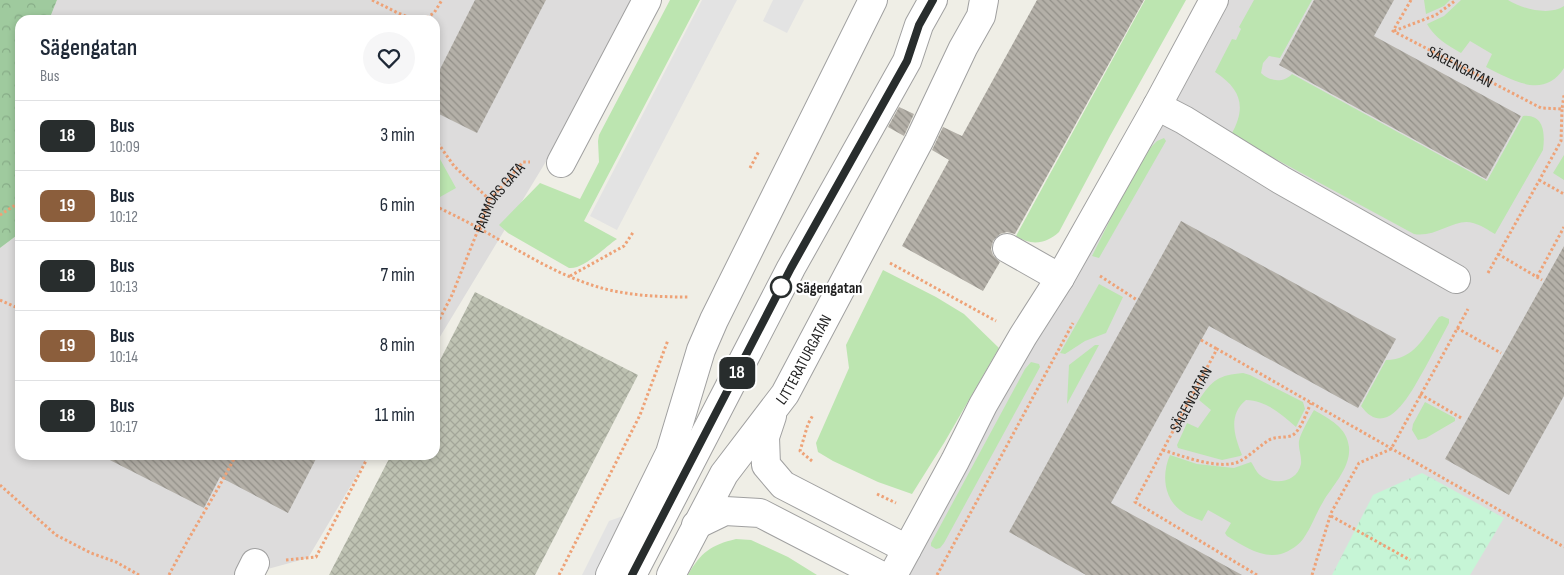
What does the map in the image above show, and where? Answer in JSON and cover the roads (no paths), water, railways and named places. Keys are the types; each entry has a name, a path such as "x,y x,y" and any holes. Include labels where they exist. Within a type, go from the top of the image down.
{"street":[{"path":"561,163 647,0"},
{"path":"610,575 670,453 701,350 714,320 873,0"},
{"path":"632,575 791,268 907,61 919,25 933,0"},
{"name":"LITTERATURGATAN","path":"671,575 724,474 774,410 798,370 919,141 980,16 984,0"},
{"path":"899,563 983,405 1023,336 1060,278 1157,106 1214,0"},
{"path":"1157,106 1184,120 1281,180 1456,278"},
{"path":"1007,248 1060,278"},
{"path":"774,410 765,437 766,465 783,485 899,563"},
{"path":"696,525 725,511 760,513 899,563"}],"place":[{"name":"Sägengatan","path":"781,287"}]}
